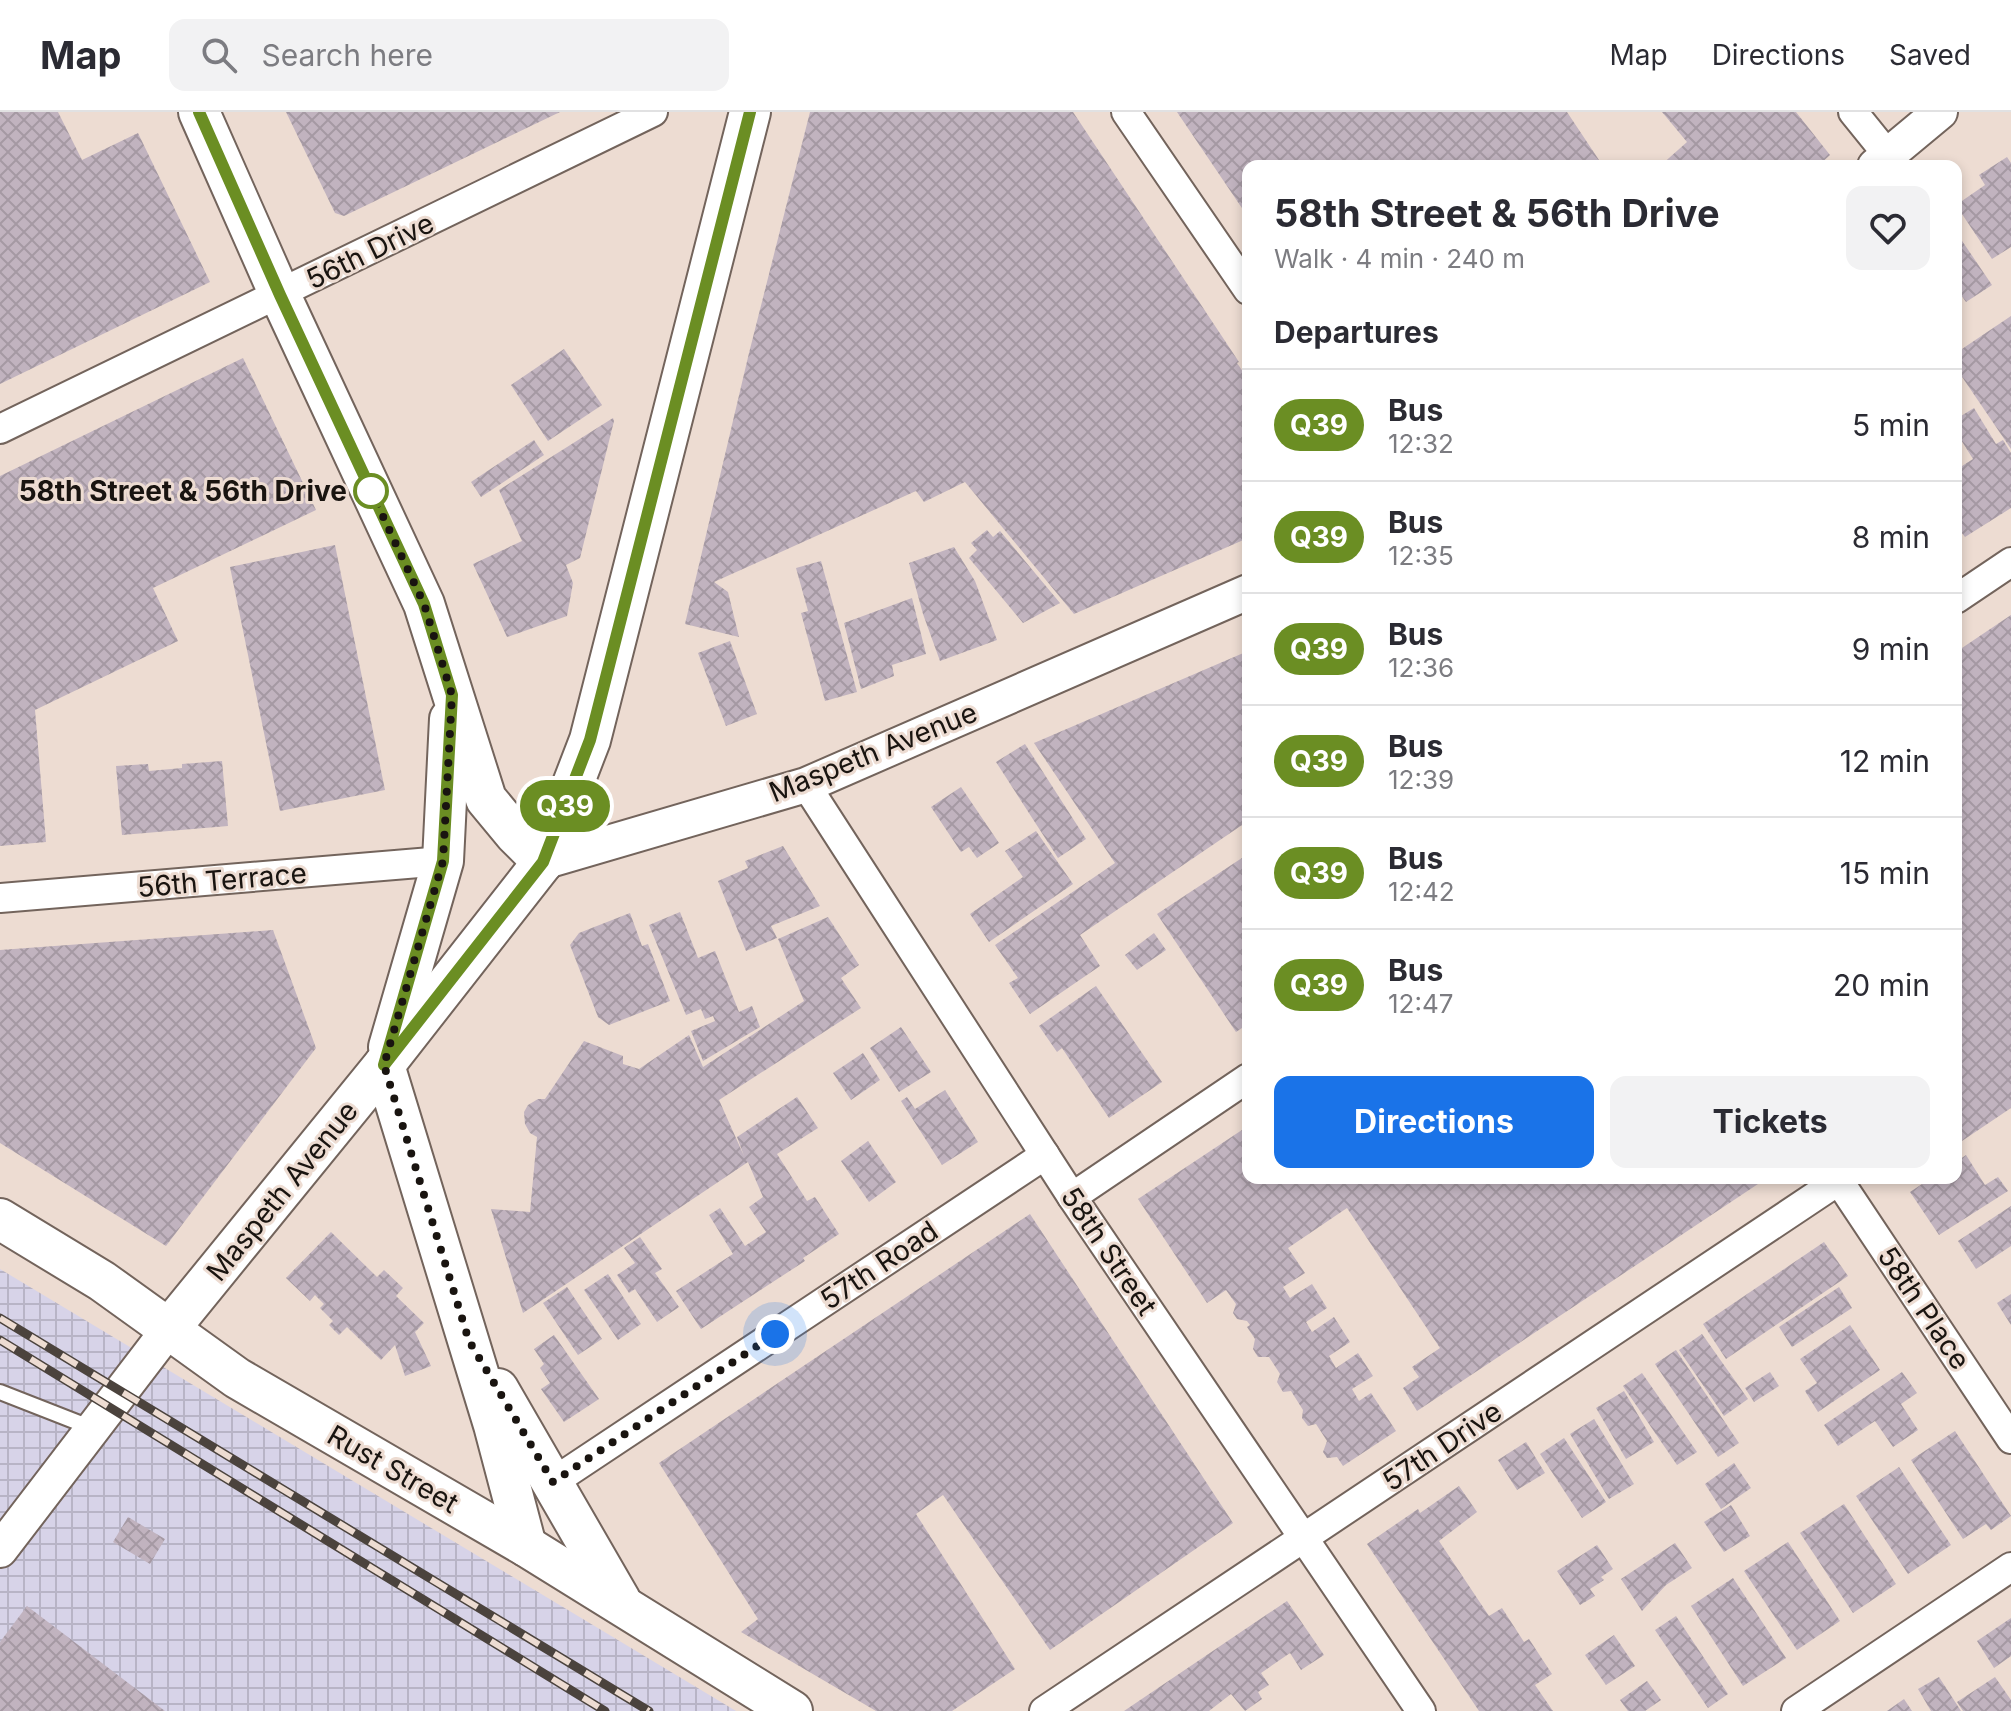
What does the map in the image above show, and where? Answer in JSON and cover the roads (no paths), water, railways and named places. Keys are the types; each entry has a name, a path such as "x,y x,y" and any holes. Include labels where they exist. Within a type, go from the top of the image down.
{"main road":[{"path":"199,112 280,295 424,604 486,799 543,862 590,740 750,112"},
{"path":"452,695 443,861 384,1065 469,1341 526,1546"},
{"name":"Maspeth Avenue","path":"169,1329 384,1065 543,862"},
{"name":"Rust Street","path":"0,1219 102,1281 237,1378 526,1546 792,1711"},
{"path":"469,1341 623,1605"}],"street":[{"name":"56th Drive","path":"0,429 653,112"},
{"path":"1126,112 1242,281"},
{"path":"1853,112 1881,160 1940,112"},
{"path":"1962,595 2011,562"},
{"name":"Maspeth Avenue","path":"543,862 806,785 1242,595"},
{"name":"58th Street","path":"806,785 1072,1197 1421,1711"},
{"name":"56th Terrace","path":"0,898 443,861"},
{"path":"1072,1197 1242,1082"},
{"name":"57th Road","path":"553,1482 1045,1155"},
{"name":"57th Drive","path":"1044,1711 1831,1184"},
{"name":"58th Place","path":"1841,1184 2011,1439"},
{"name":"Maspeth Avenue","path":"0,1550 169,1329"},
{"path":"1796,1711 2011,1567"}],"lane":[{"path":"0,1392 93,1428"}],"railway":[{"path":"0,1318 649,1711"},
{"path":"0,1340 605,1711"}],"place":[{"name":"58th Street & 56th Drive","path":"371,491"}]}
